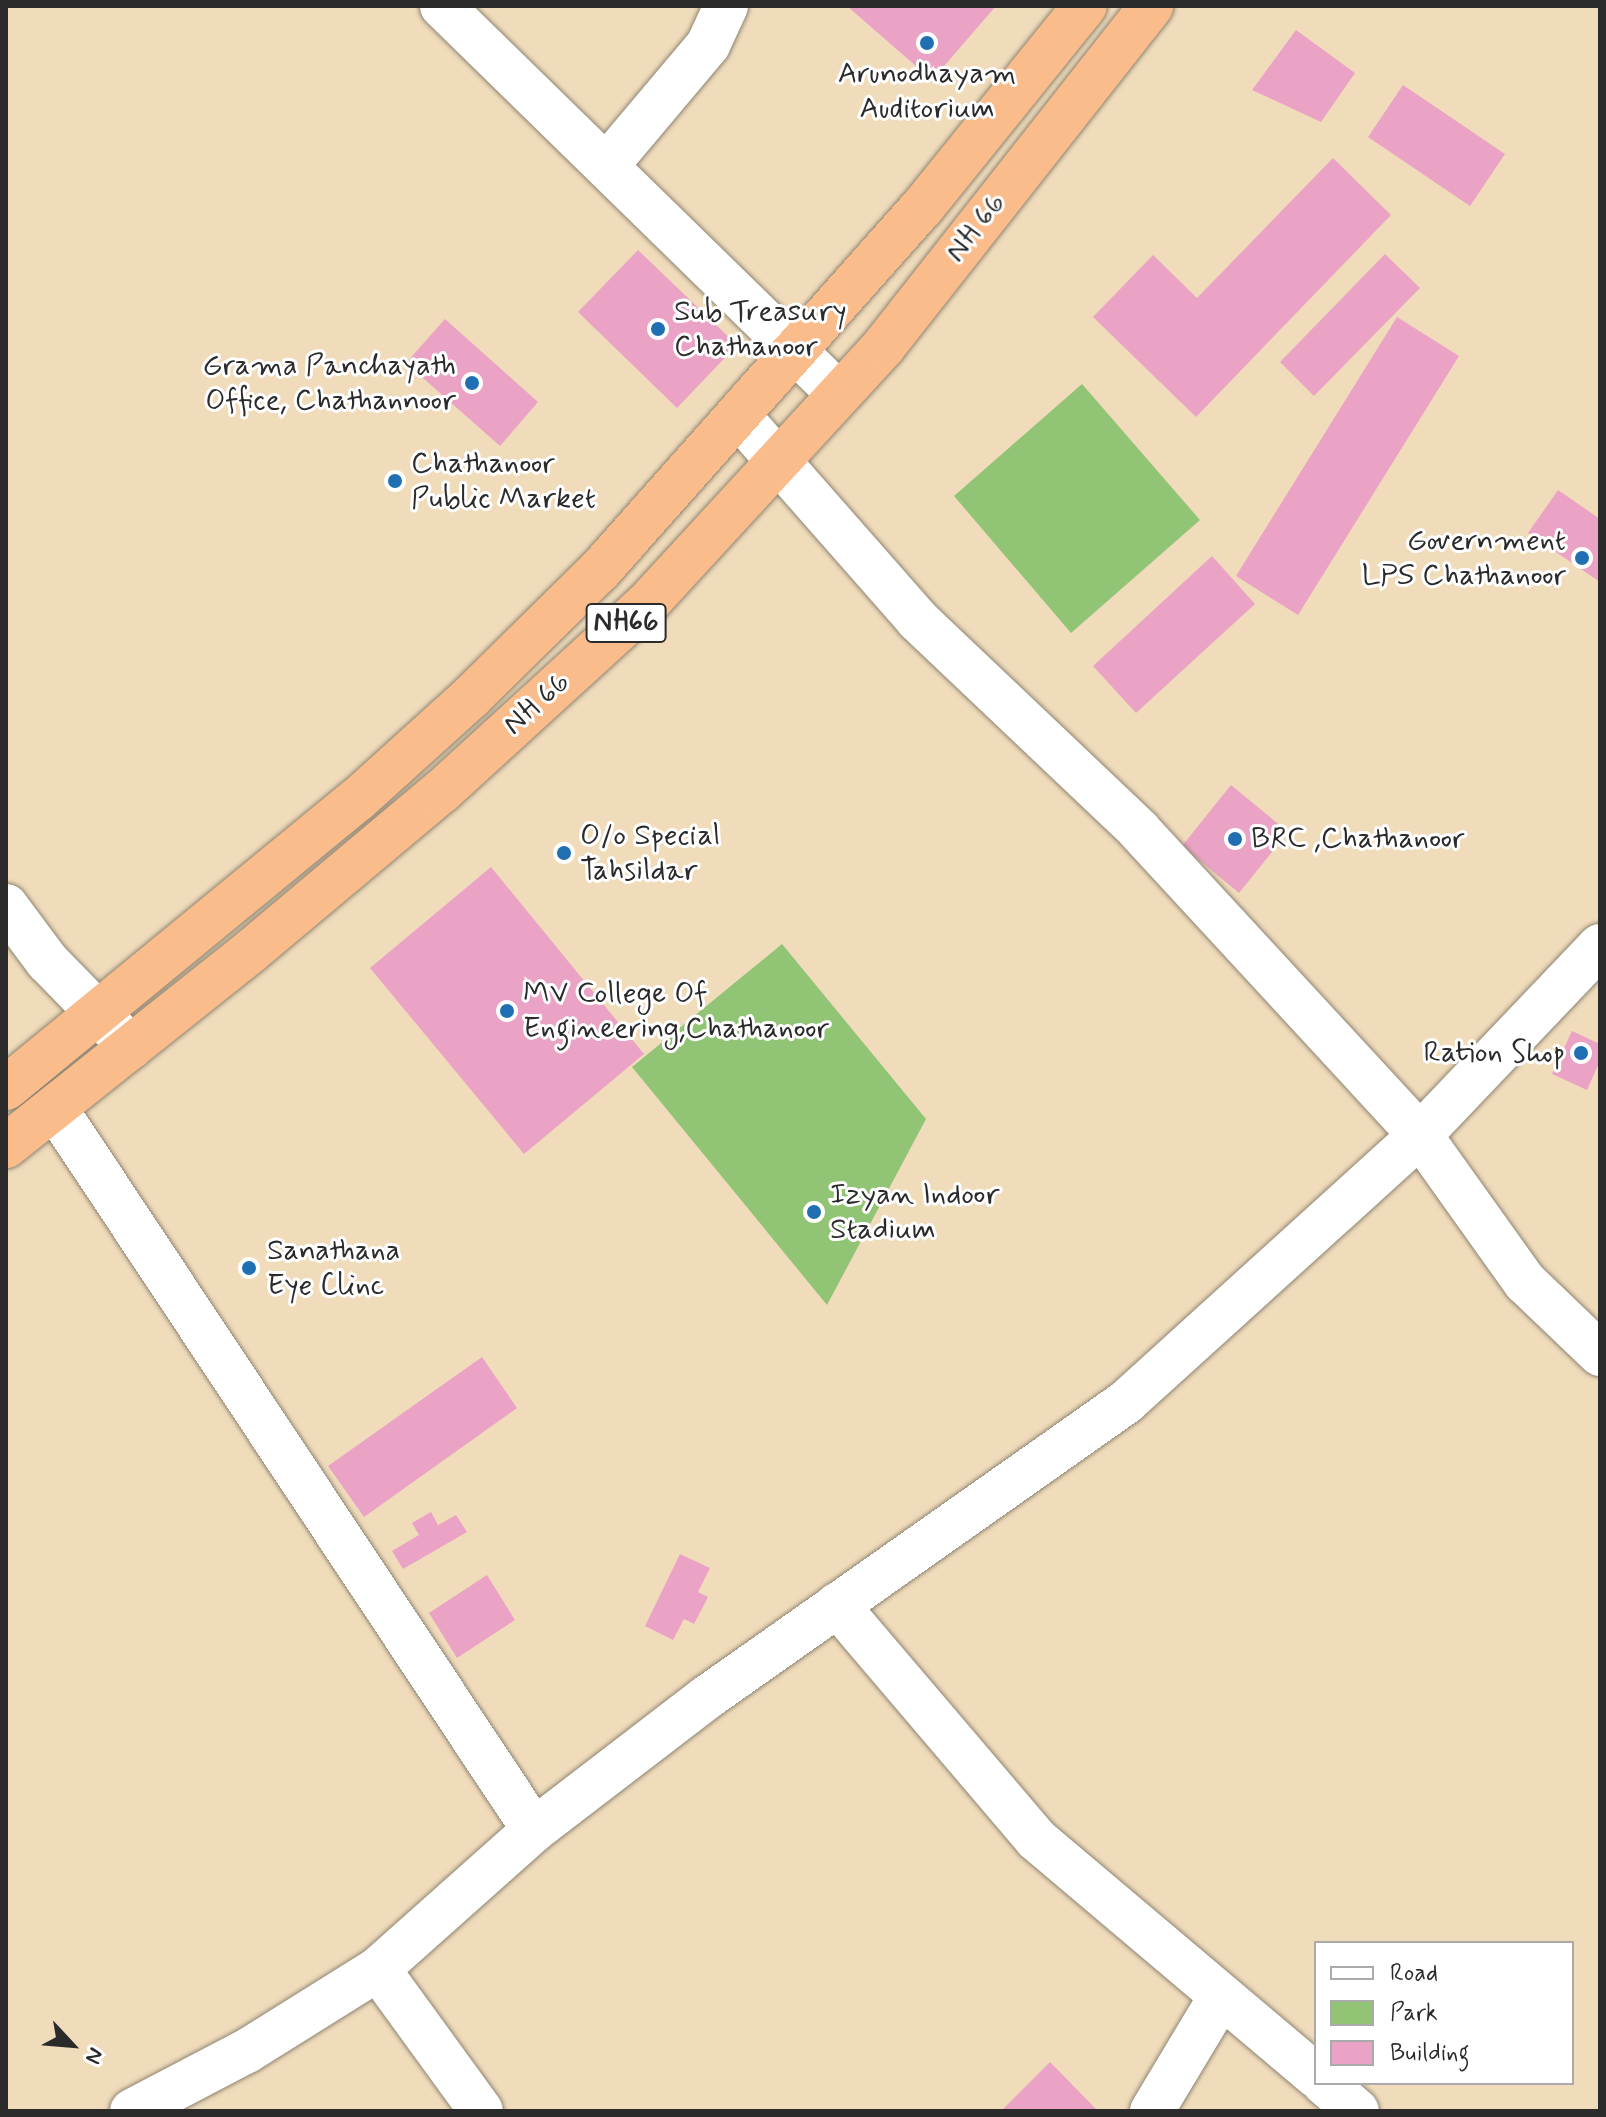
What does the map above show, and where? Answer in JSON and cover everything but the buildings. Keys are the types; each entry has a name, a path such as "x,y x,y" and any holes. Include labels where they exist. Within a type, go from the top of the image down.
{"highway":[{"name":"NH 66","path":"6,1088 357,800 471,697 600,570 921,209 1085,6"},
{"name":"NH 66","path":"6,1146 442,791 646,605 883,347 1151,6"}],"street":[{"path":"442,6 839,394"},
{"path":"607,165 708,45 726,6"},
{"path":"738,415 917,619 1139,830 1420,1135 1525,1282 1600,1354"},
{"path":"6,906 47,961 131,1047"},
{"path":"132,2111 247,2051 378,1969 534,1830 706,1698 1126,1402 1420,1135 1600,946"},
{"path":"55,1108 534,1830"},
{"path":"837,1605 1036,1839 1314,2074"},
{"path":"378,1969 481,2111"},
{"path":"1152,2111 1221,1996"},
{"path":"1326,2085 1357,2111"}],"green space":[{"path":"1082,384 1200,520 1071,633 954,496"},
{"name":"Izyan Indoor Stadium","path":"782,944 926,1119 827,1305 632,1067"}],"place":[{"name":"Arunodhayam Auditorium","path":"927,43"},
{"name":"Sub Treasury Chathanoor","path":"658,329"},
{"name":"Grama Panchayath Office, Chathannoor","path":"472,383"},
{"name":"Chathanoor Public Market","path":"395,481"},
{"name":"Government LPS Chathanoor","path":"1582,558"},
{"name":"BRC ,Chathanoor","path":"1235,839"},
{"name":"O/o Special Tahsildar","path":"564,853"},
{"name":"MV College Of Engineering,Chathanoor","path":"507,1011"},
{"name":"Ration Shop","path":"1581,1053"},
{"name":"Izyan Indoor Stadium","path":"814,1212"},
{"name":"Sanathana Eye Clinc","path":"249,1268"}]}
